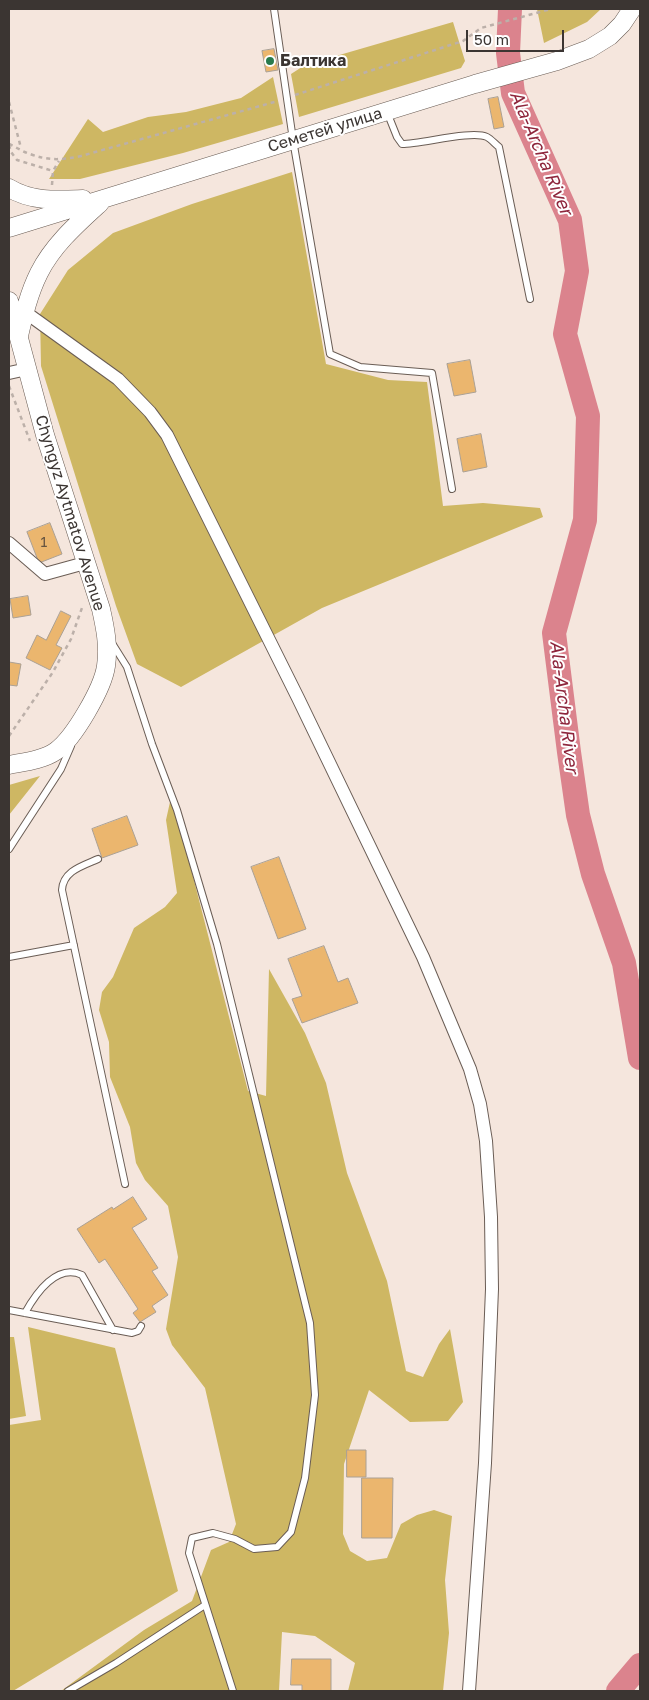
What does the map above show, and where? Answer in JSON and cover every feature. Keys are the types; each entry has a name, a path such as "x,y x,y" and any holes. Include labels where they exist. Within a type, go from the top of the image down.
{"main road":[{"name":"Семетей улица","path":"9,228 386,111 557,61 589,49 610,36 631,11"},
{"path":"9,188 37,200 104,199"},
{"path":"19,336 34,285 49,256 64,238 104,199"},
{"name":"Chyngyz Aytmatov Avenue","path":"9,301 44,435 101,609 106,632 106,667 102,681 80,722 67,740 56,751 42,758 9,765"}],"street":[{"path":"25,312 118,379 150,412 167,435 298,698 423,957 470,1069 480,1104 486,1141 491,1217 492,1289 485,1463 469,1691"},
{"path":"9,373 27,370"},
{"path":"9,543 45,574 85,563"}],"lane":[{"path":"274,9 293,140 330,354 360,367 432,373 452,489"},
{"path":"386,111 402,144 414,144 474,134 487,137 499,147 530,299"},
{"path":"106,632 127,668 152,744 177,810 215,935 310,1323 315,1395 305,1478 291,1532 277,1548 254,1549 235,1539 213,1533 192,1538 188,1553 233,1691"},
{"path":"9,849 62,769 80,722"},
{"path":"98,859 68,873 62,882 62,890 125,1184"},
{"path":"9,957 74,945"},
{"path":"25,1313 30,1303 54,1277 74,1271 82,1275 113,1330"},
{"path":"9,1310 113,1330 132,1332 138,1331 141,1326"},
{"path":"68,1691 116,1663 206,1605"}],"path":[{"path":"9,144 21,148 28,154 59,161 81,156 287,98 463,41 481,28 551,9"},
{"path":"9,102 21,148"},
{"path":"9,144 11,152 17,160 53,171"},
{"path":"54,193 52,185 53,171 59,161"}],"shaded area":[{"path":"537,9 601,9 587,22 544,43"},
{"path":"453,22 465,61 461,68 299,117 291,74 305,65"},
{"path":"273,77 283,124 183,153 80,179 49,179 88,119 103,132 148,117 186,112 241,98"},
{"path":"292,172 326,364 388,380 427,382 443,506 483,503 540,508 543,517 322,608 181,687 137,664 116,606 41,366 40,314 68,270 113,233 192,204"},
{"path":"40,776 9,815 9,785"},
{"path":"170,802 178,818 248,1091 266,1096 269,969 305,1033 326,1083 347,1173 387,1281 406,1371 423,1377 439,1344 450,1329 463,1402 448,1421 410,1422 369,1390 344,1464 343,1534 350,1551 367,1561 387,1558 401,1524 417,1515 434,1510 452,1516 445,1580 449,1633 443,1691 348,1691 355,1663 315,1636 282,1632 279,1691 61,1691 144,1630 192,1601 211,1550 229,1542 236,1524 205,1388 172,1345 166,1329 178,1257 168,1206 145,1180 136,1163 130,1127 110,1077 109,1042 99,1010 102,992 113,977 134,928 165,907 177,893 166,820"},
{"path":"28,1327 115,1348 178,1591 13,1691 9,1691 9,1425 41,1420"},
{"path":"9,1337 14,1337 26,1416 9,1419"}],"building":[{"name":"Балтика","path":"274,49 278,70 266,72 262,51"},
{"path":"498,97 504,127 494,129 488,99"},
{"path":"470,360 476,392 454,396 447,364"},
{"path":"481,434 487,467 463,472 457,439"},
{"path":"50,523 62,554 39,563 27,532"},
{"path":"28,596 31,615 13,618 10,599"},
{"path":"61,611 71,616 56,645 62,648 50,670 26,658 37,635 46,640"},
{"path":"9,662 21,664 17,686 9,685"},
{"path":"127,816 138,845 102,858 92,829"},
{"path":"279,857 306,929 278,939 251,867"},
{"path":"324,946 338,982 348,978 358,1003 302,1023 292,999 302,996 288,959"},
{"path":"133,1197 147,1219 132,1228 158,1268 152,1271 168,1295 152,1306 156,1312 140,1322 133,1313 138,1309 105,1259 99,1263 77,1229 112,1207 113,1209"},
{"path":"347,1450 366,1450 366,1477 347,1477"},
{"path":"362,1478 393,1478 392,1538 362,1538"},
{"path":"292,1659 331,1659 331,1691 302,1691 302,1685 291,1685"}],"waterway":[{"name":"Ala-Archa River","path":"510,9 508,53 513,93 570,220 577,271 565,334 588,416 585,520 554,633 578,815 593,874 624,963 640,1058"},
{"name":"Ala-Archa River","path":"618,1691 640,1665"}],"place":[{"name":"Балтика","path":"270,61"}]}
